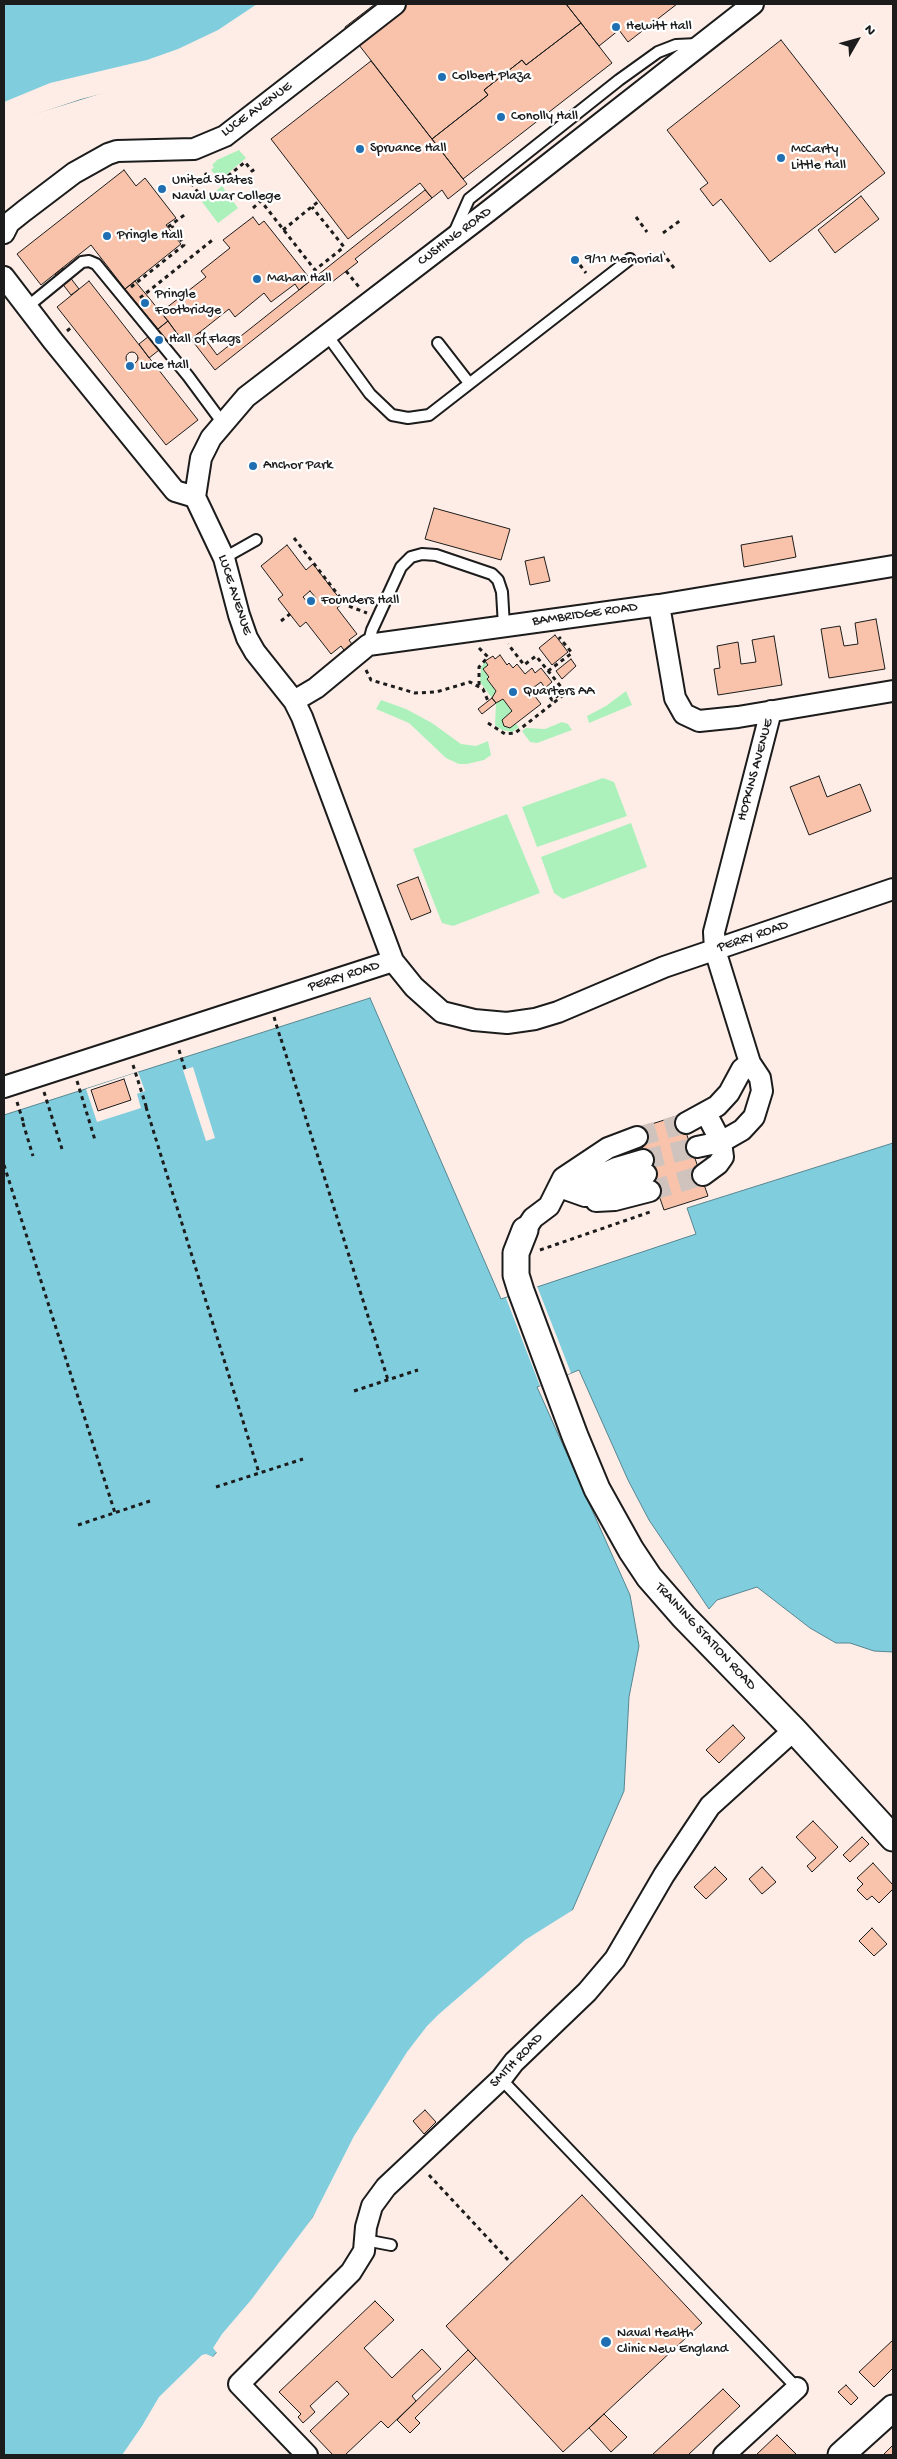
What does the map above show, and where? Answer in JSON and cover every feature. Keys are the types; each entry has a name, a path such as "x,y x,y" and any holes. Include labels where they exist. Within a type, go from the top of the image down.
{"street":[{"name":"LUCE AVENUE","path":"4,233 9,223 74,173 108,154 117,151 194,150 225,136 396,4"},
{"name":"CUSHING ROAD","path":"195,497 201,458 210,438 222,422 246,397 451,241 753,4"},
{"path":"4,276 175,491 195,497"},
{"name":"LUCE AVENUE","path":"195,497 224,558 239,615 248,638 255,652 294,701 312,742 393,961"},
{"name":"BAMBRIDGE ROAD","path":"368,654 506,635 659,605 893,566"},
{"path":"659,605 675,698 684,714 699,721 771,711"},
{"path":"294,701 368,654"},
{"name":"HOPKINS AVENUE","path":"715,950 714,932 771,711 893,691"},
{"name":"PERRY ROAD","path":"4,1088 393,961 414,987 442,1012 474,1020 507,1023 558,1012 637,977 893,889"},
{"path":"706,1113 721,1142 723,1156 718,1164 700,1160 721,1142 742,1130 754,1117 762,1091 760,1078 750,1063 715,950"},
{"path":"686,1123 717,1106 729,1093 742,1069 750,1063"},
{"name":"TRAINING STATION ROAD","path":"642,1172 629,1139 608,1148 588,1160 564,1178 570,1191 533,1218 525,1230 516,1253 516,1275 575,1436 598,1490 627,1543 650,1577 684,1617 794,1730 893,1838"},
{"path":"570,1191 642,1172"},
{"path":"570,1191 591,1200 615,1200 642,1172"},
{"name":"SMITH ROAD","path":"307,2455 239,2384 351,2272 364,2251 366,2227 372,2206 386,2186 501,2079 514,2062 587,1992 615,1959 664,1875 710,1806 794,1730"},
{"path":"724,2455 797,2388"},
{"path":"841,2455 893,2408"}],"lane":[{"path":"327,335 370,394 392,414 408,418 429,415 630,259"},
{"path":"27,307 76,266 86,261 96,264 183,369 222,422"},
{"path":"438,343 469,383"},
{"path":"224,558 256,540"},
{"path":"368,654 372,630 401,567 411,557 422,554 436,554 492,574 498,580 502,592 506,635"},
{"path":"501,2079 797,2388"},
{"path":"365,2240 391,2245"}],"path":[{"path":"228,176 245,162 252,171 255,169"},
{"path":"205,173 214,184"},
{"path":"191,183 200,195"},
{"path":"253,208 261,201 315,270 344,246 312,207"},
{"path":"283,230 319,201"},
{"path":"120,295 184,245 170,227 187,213"},
{"path":"636,217 647,232"},
{"path":"664,233 681,220"},
{"path":"130,306 215,238"},
{"path":"662,252 674,268"},
{"path":"580,265 586,273"},
{"path":"346,271 364,294"},
{"path":"294,538 346,605 373,616"},
{"path":"282,621 290,614"},
{"path":"548,671 572,653 558,633"},
{"path":"488,723 506,734 515,733 566,693 536,656 524,665 506,635"},
{"path":"368,654 366,670 370,680 416,693 436,692 470,682 479,685 487,694 488,701"},
{"path":"479,685 479,667 488,657"},
{"path":"550,697 552,700 564,690"},
{"path":"278,1028 388,1380"},
{"path":"281,1039 285,1050"},
{"path":"182,1058 186,1073"},
{"path":"134,1071 259,1473"},
{"path":"80,1091 95,1140"},
{"path":"47,1101 62,1149"},
{"path":"146,1107 148,1115"},
{"path":"20,1110 33,1156"},
{"path":"23,1122 24,1127"},
{"path":"4,1164 115,1513"},
{"path":"547,1247 654,1211"},
{"path":"354,1391 418,1370"},
{"path":"216,1487 303,1459"},
{"path":"78,1525 150,1501"},
{"path":"429,2175 511,2263"}],"green space":[{"path":"239,150 246,158 220,180 211,170 214,167 212,165 217,160"},
{"path":"222,186 238,208 218,223 202,202"},
{"path":"485,661 488,665 483,670 489,677 487,680 496,691 492,698 480,682 481,668"},
{"path":"626,691 632,705 589,723 587,716 606,706"},
{"path":"503,699 512,711 503,719 503,724 508,728 516,724 519,727 512,732 502,730 495,725 496,703"},
{"path":"381,700 406,709 432,723 461,744 476,746 488,741 491,755 484,760 467,764 459,764 446,758 409,723 376,709"},
{"path":"562,722 568,724 572,730 537,743 530,742 522,731 526,728 545,729"},
{"path":"603,778 614,782 627,816 537,847 522,807"},
{"path":"507,814 540,893 453,926 442,923 413,849"},
{"path":"631,823 647,867 563,899 554,893 541,857"}],"water":[{"path":"4,4 284,4 121,87 4,123"},
{"path":"370,998 501,1299 696,1234 687,1208 893,1143 893,1652 874,1651 850,1643 836,1643 810,1628 757,1587 717,1600 709,1609 649,1520 628,1480 579,1370 537,1387 630,1595 639,1646 629,1697 624,1791 572,1911 531,1940 436,2022 389,2082 361,2127 325,2199 287,2256 215,2349 217,2352 211,2359 206,2357 162,2401 129,2455 4,2455 4,1115"}],"pier":[{"path":"257,4 286,4 224,51 187,71 141,88 121,89 81,99 4,125 4,102 50,83 147,60 178,49 218,30"},
{"path":"193,1067 215,1138 206,1141 183,1070"},
{"path":"138,1072 145,1091 137,1094 141,1108 97,1122 86,1089"},
{"path":"537,1286 571,1373 540,1386 506,1298"},
{"path":"576,1908 574,1913 532,1942 438,2023 392,2083 364,2128 327,2200 289,2257 218,2349 219,2354 213,2361 207,2360 164,2402 132,2455 122,2455 159,2397 202,2355 206,2354 213,2357 217,2353 213,2348 222,2334 251,2300 313,2217 354,2136 407,2052 427,2026 525,1940"}],"building":[{"name":"Colbert Plaza","path":"375,4 566,4 581,23 526,65 522,60 484,90 488,95 432,139 359,45 350,40 345,27"},
{"name":"Hewitt Hall","path":"566,4 677,4 628,42 619,30 599,46"},
{"name":"Conolly Hall","path":"581,23 612,63 463,179 432,139 488,95 484,90 522,60 526,65"},
{"name":"McCarty Little Hall","path":"781,40 885,173 770,262 721,199 713,206 700,189 708,183 667,130"},
{"name":"Spruance Hall","path":"371,61 467,184 448,199 442,190 432,198 420,183 348,239 271,139"},
{"name":"Pringle Hall","path":"124,170 136,186 145,178 176,218 166,225 181,244 125,289 91,245 41,285 17,254"},
{"path":"425,190 432,198 355,259 358,262 332,282 330,279 215,370 191,339 200,332 217,355"},
{"path":"861,196 879,219 835,253 818,230"},
{"name":"Mahan Hall","path":"253,217 259,225 264,221 311,280 299,290 295,284 271,302 264,293 235,317 229,309 185,344 161,312 206,277 201,271 230,248 223,240"},
{"path":"63,268 79,289 71,295 55,274"},
{"name":"Luce Hall","path":"89,281 198,420 166,445 57,307"},
{"name":"Pringle Footbridge","path":"135,281 168,321 158,329 125,289"},
{"name":"Hall of Flags","path":"168,321 178,335 149,358 139,344"},
{"path":"130,352 134,352 138,358 134,364 130,364 126,360 126,356"},
{"path":"434,508 510,529 501,560 425,539"},
{"path":"792,536 796,557 744,567 741,545"},
{"name":"Founders Hall","path":"287,545 306,570 313,564 343,603 337,608 357,634 349,640 354,647 346,653 341,646 331,654 306,622 300,627 278,599 283,595 261,566"},
{"path":"544,557 550,581 530,585 525,561"},
{"path":"310,591 316,598 309,604 303,597"},
{"path":"876,619 885,669 829,678 821,629 840,626 844,646 858,644 855,623"},
{"path":"555,635 568,652 552,665 539,648"},
{"path":"774,636 782,685 718,695 714,669 720,668 717,646 738,642 741,664 756,662 752,640"},
{"name":"Quarters AA","path":"500,655 507,665 509,663 513,668 517,664 525,674 532,668 535,673 541,668 552,682 545,688 541,682 530,690 541,704 510,728 504,726 502,720 512,711 503,699 496,703 492,698 496,691 487,679 489,677 483,669 488,665 485,661 493,656 495,659"},
{"path":"571,659 576,666 562,679 556,671"},
{"path":"492,698 496,703 482,714 478,709"},
{"path":"819,776 827,797 860,784 871,811 809,835 790,787"},
{"path":"418,877 431,912 411,920 397,885"},
{"path":"124,1079 131,1100 98,1111 91,1090"},
{"path":"680,1115 708,1196 664,1210 636,1129"},
{"path":"733,1725 745,1738 719,1763 706,1750"},
{"path":"813,1821 838,1847 812,1872 807,1866 816,1858 796,1837"},
{"path":"862,1837 869,1844 850,1862 843,1855"},
{"path":"873,1863 893,1885 893,1889 879,1903 872,1896 867,1900 857,1890 863,1884 857,1878"},
{"path":"715,1867 727,1879 706,1899 694,1887"},
{"path":"762,1867 776,1882 762,1894 749,1879"},
{"path":"872,1928 887,1944 874,1956 859,1941"},
{"path":"425,2110 436,2122 424,2134 413,2121"},
{"path":"582,2195 702,2323 563,2452 446,2326"},
{"path":"375,2301 394,2320 364,2348 392,2378 422,2349 441,2369 412,2396 416,2401 388,2428 381,2421 345,2455 333,2455 310,2431 349,2394 337,2381 310,2406 315,2412 303,2423 298,2417 301,2414 279,2392"},
{"path":"893,2340 893,2368 874,2387 859,2372"},
{"path":"468,2350 476,2358 415,2418 420,2423 410,2433 397,2420"},
{"path":"846,2385 858,2398 851,2405 838,2392"},
{"path":"723,2389 740,2406 688,2455 652,2455"},
{"path":"604,2414 627,2437 611,2452 589,2428"},
{"path":"777,2435 797,2455 756,2455"},
{"path":"893,2445 893,2455 883,2455"}],"tunnel":[{"path":"637,1137 686,1123"},
{"path":"643,1160 697,1147"},
{"path":"650,1191 703,1175"}],"place":[{"name":"Hewitt Hall","path":"616,27"},
{"name":"Colbert Plaza","path":"442,77"},
{"name":"Conolly Hall","path":"501,117"},
{"name":"Spruance Hall","path":"360,149"},
{"name":"McCarty Little Hall","path":"781,158"},
{"name":"United States Naval War College","path":"162,189"},
{"name":"Pringle Hall","path":"107,236"},
{"name":"9/11 Memorial","path":"575,260"},
{"name":"Mahan Hall","path":"257,279"},
{"name":"Pringle Footbridge","path":"145,303"},
{"name":"Hall of Flags","path":"159,340"},
{"name":"Luce Hall","path":"130,366"},
{"name":"Anchor Park","path":"253,466"},
{"name":"Founders Hall","path":"311,601"},
{"name":"Quarters AA","path":"513,692"},
{"name":"Naval Health Clinic New England","path":"606,2342"}]}
